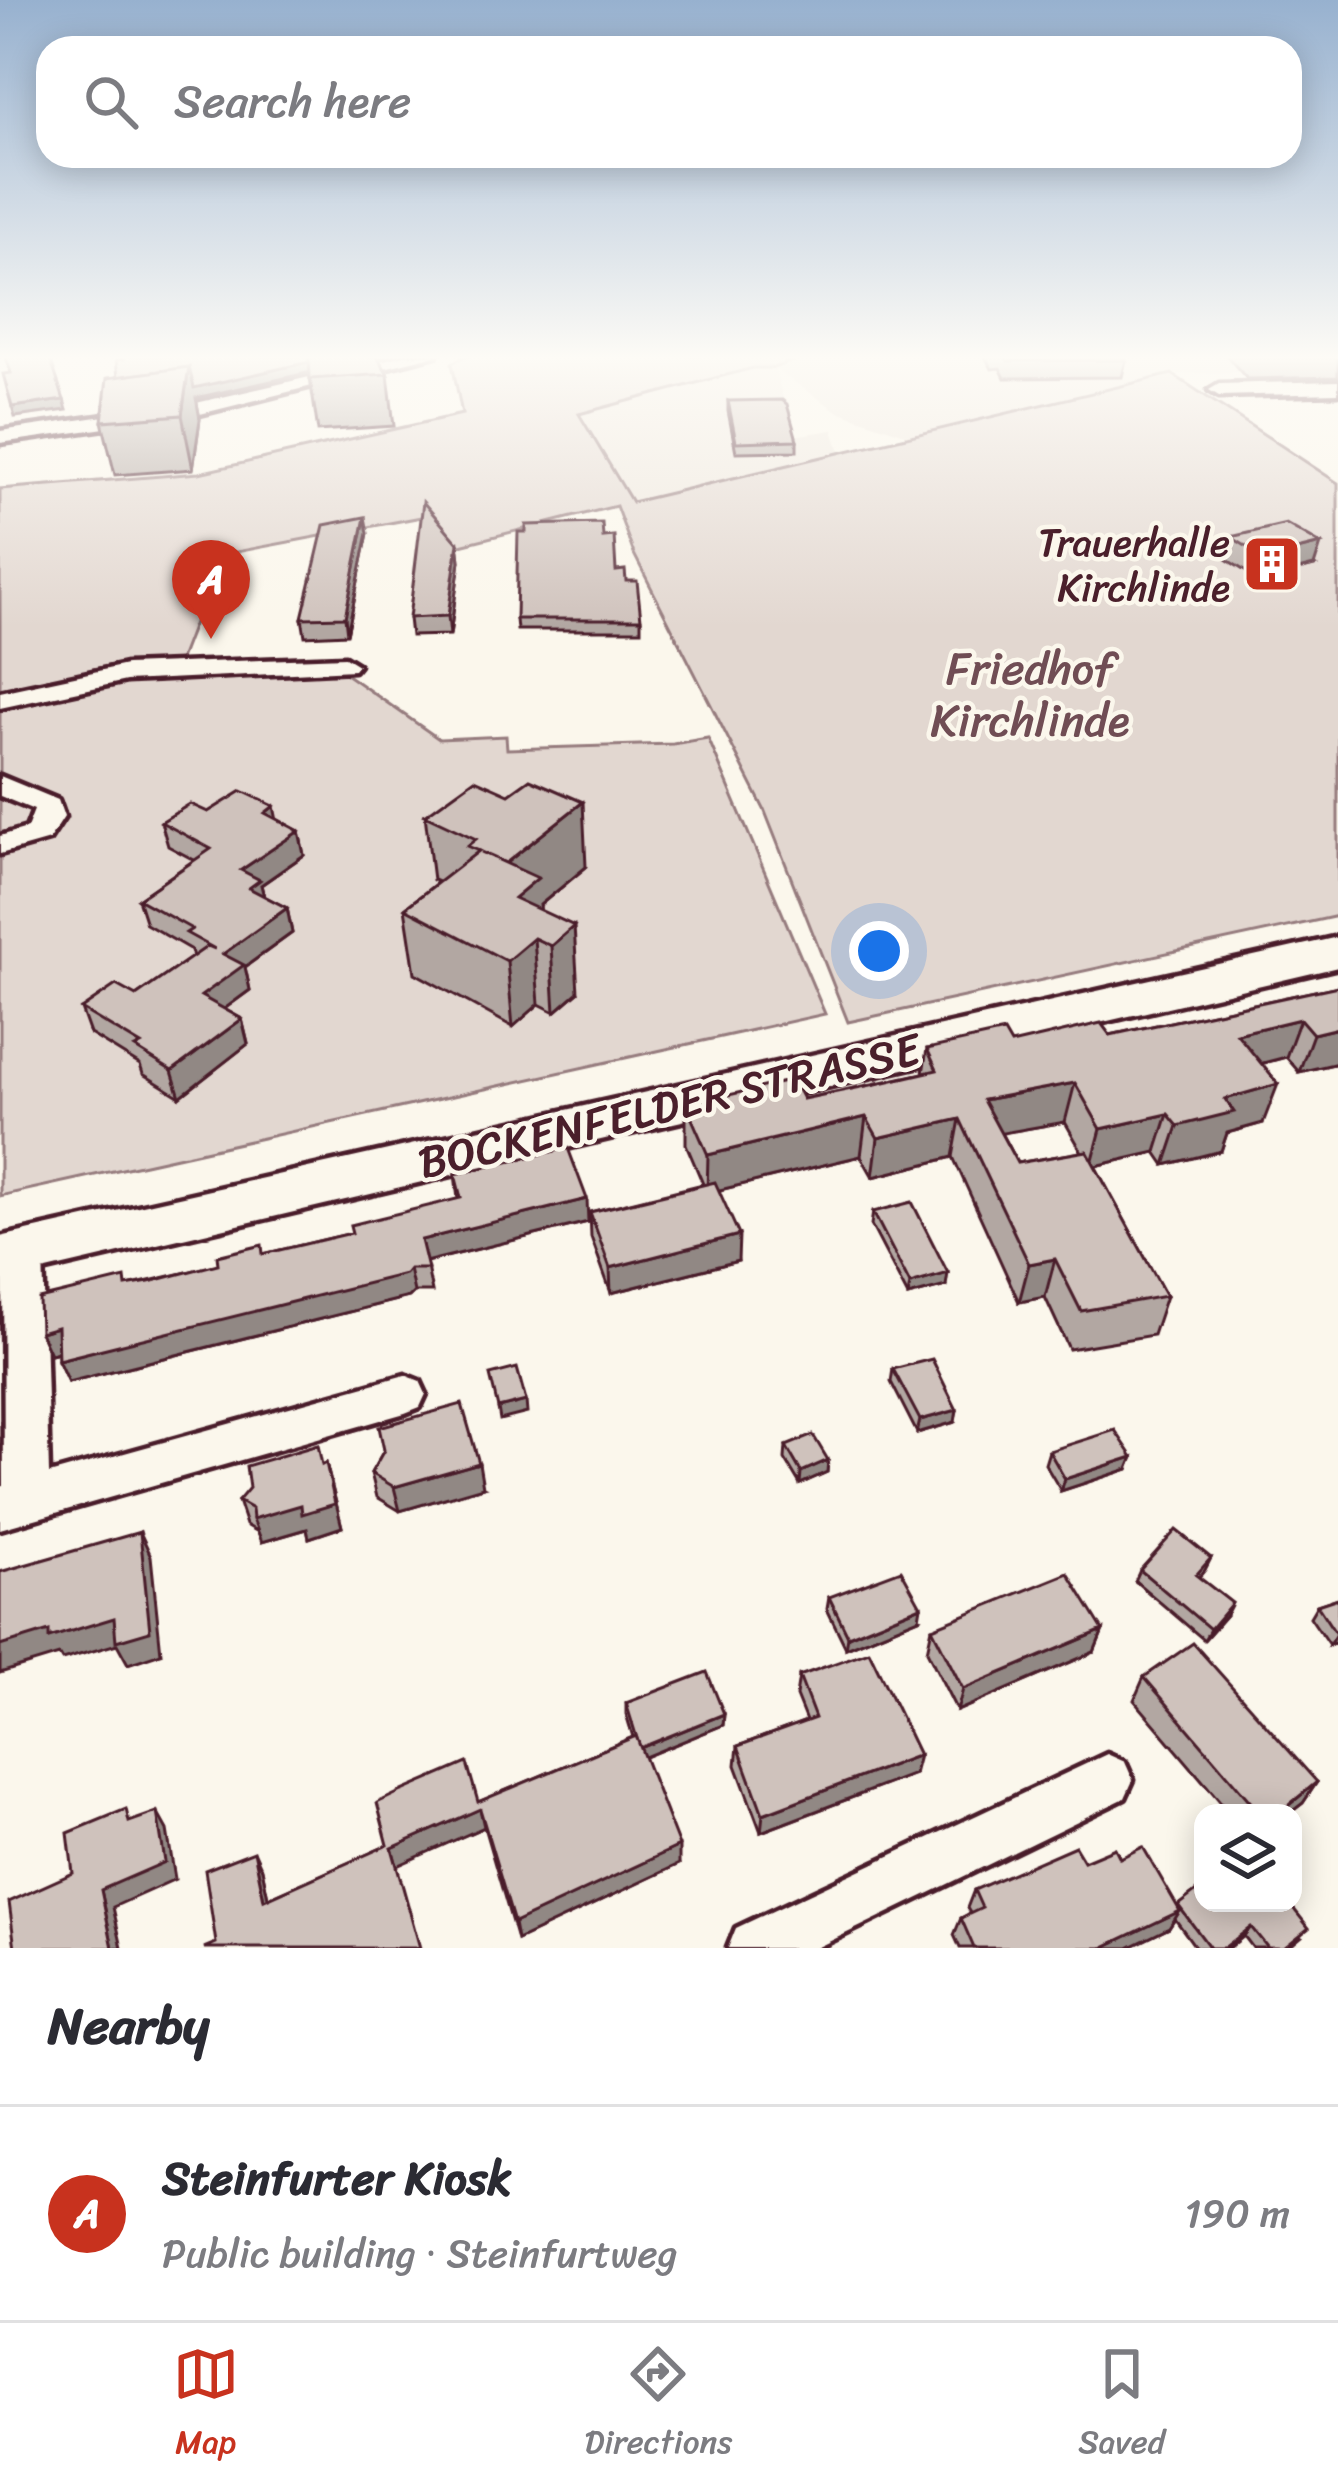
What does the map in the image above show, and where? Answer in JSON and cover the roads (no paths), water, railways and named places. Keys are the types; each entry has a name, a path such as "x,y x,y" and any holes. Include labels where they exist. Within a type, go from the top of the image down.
{"main road":[{"name":"BOCKENFELDER STRASSE","path":"12,1256 1338,952"}],"street":[{"path":"0,700 126,673 345,665"},
{"path":"0,785 40,799 48,806 49,817 38,834 0,845"},
{"path":"12,1256 14,1504 405,1394"},
{"path":"756,1948 1107,1780"}],"place":[{"name":"Trauerhalle Kirchlinde","path":"1272,564"},
{"name":"Steinfurter Kiosk","path":"211,639"}],"park label":[{"name":"Friedhof Kirchlinde","path":"1030,695"}]}
